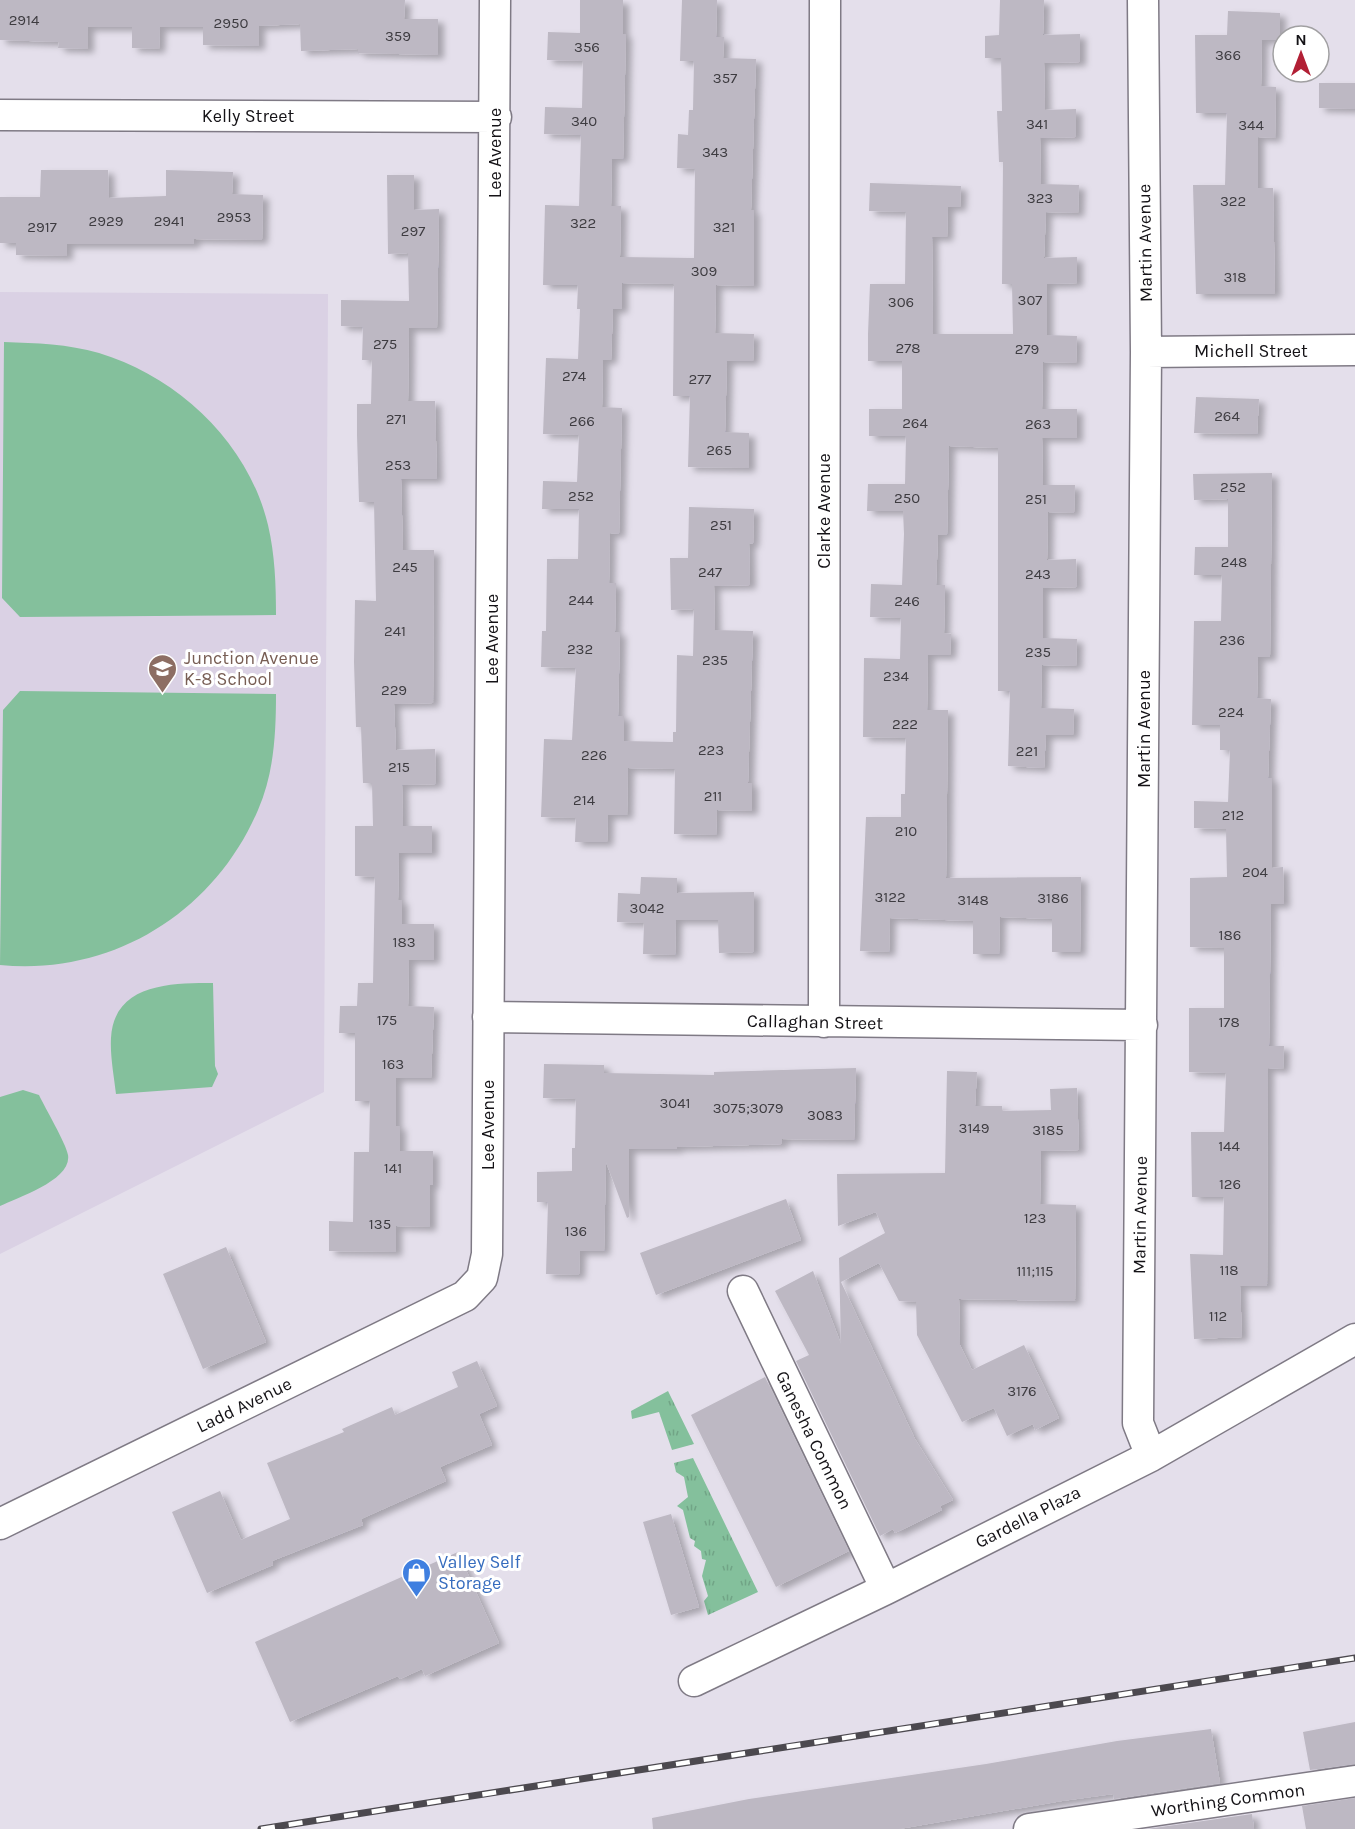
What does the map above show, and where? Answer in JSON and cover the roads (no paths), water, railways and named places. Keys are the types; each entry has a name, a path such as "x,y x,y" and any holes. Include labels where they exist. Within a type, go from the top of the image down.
{"street":[{"name":"Lee Avenue","path":"482,1278 487,1254 495,0"},
{"name":"Clarke Avenue","path":"824,1022 825,0"},
{"name":"Martin Avenue","path":"1143,0 1146,352 1138,1423 1151,1456"},
{"name":"Kelly Street","path":"0,115 496,117"},
{"name":"Michell Street","path":"1146,352 1355,350"},
{"name":"Callaghan Street","path":"488,1017 1142,1026"},
{"name":"Ladd Avenue","path":"0,1524 465,1296 482,1278"},
{"name":"Ganesha Common","path":"743,1291 886,1589"},
{"name":"Gardella Plaza","path":"694,1681 886,1589 1151,1456 1355,1339"},
{"name":"Worthing Common","path":"1030,1829 1355,1781"}],"railway":[{"path":"261,1829 1355,1658"}],"place":[{"name":"Junction Avenue K-8 School","path":"163,694"},
{"name":"Valley Self Storage","path":"417,1598"}]}
